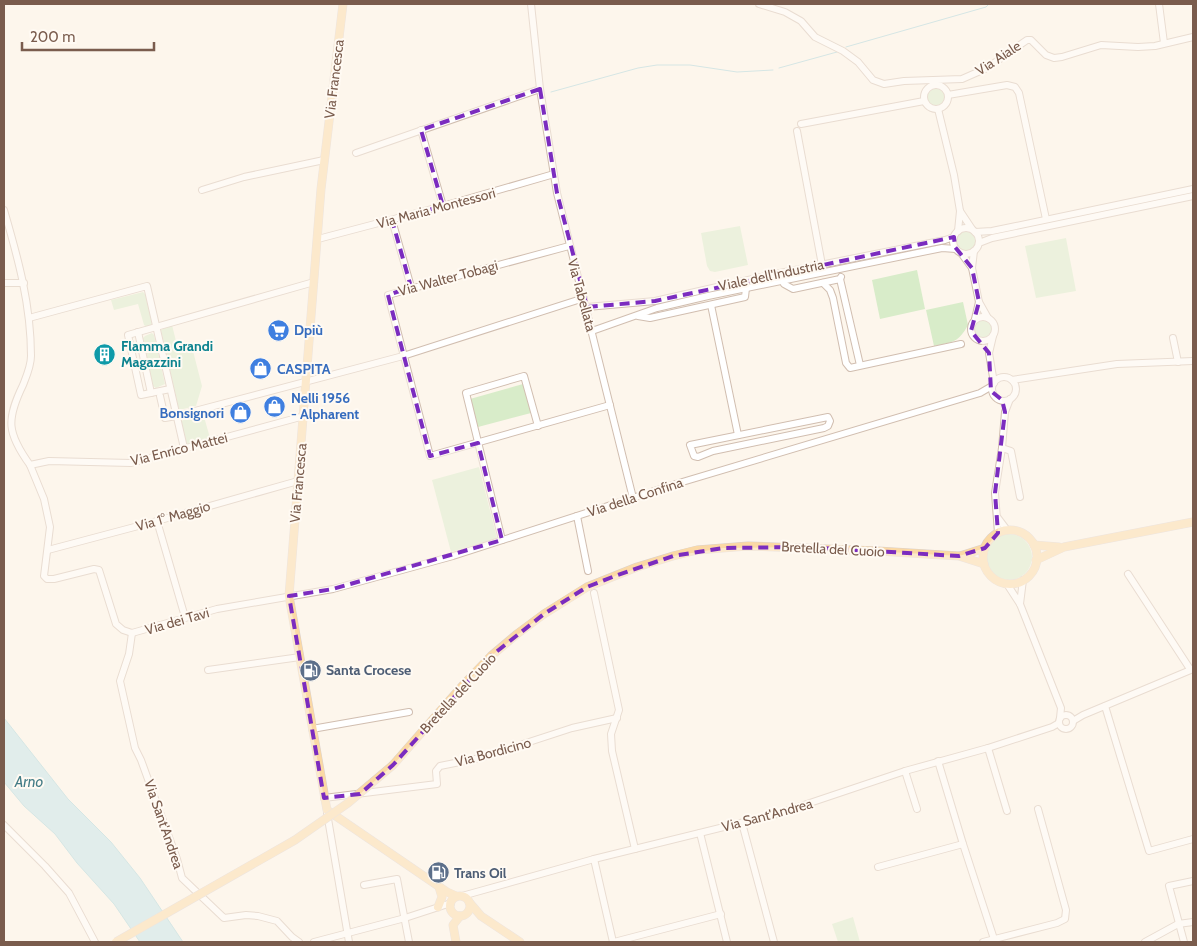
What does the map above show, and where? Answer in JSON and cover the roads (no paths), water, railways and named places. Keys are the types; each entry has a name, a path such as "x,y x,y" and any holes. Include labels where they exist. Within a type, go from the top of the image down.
{"main road":[{"name":"Via Francesca","path":"327,810 289,596 324,160 343,4"},
{"path":"1036,560 1064,547 1193,522"},
{"name":"Bretella del Cuoio","path":"959,556 984,548 988,541 998,533 1007,530"},
{"path":"1007,530 1021,533 1028,538 1034,545 1036,560 1032,572 1023,580 1008,584"},
{"path":"1034,545 1064,547"},
{"name":"Bretella del Cuoio","path":"116,942 295,840 348,803 393,765 491,656 544,614 587,587 673,556 698,550 748,546 878,550 959,556 984,564 994,579 1008,584"},
{"path":"984,548 984,564"},
{"path":"327,810 446,892 455,914 481,916"},
{"path":"439,887 442,897 450,902 469,902 481,916 520,942"},
{"path":"456,942 452,925 470,908 469,902"}],"street":[{"name":"Via Tabellata","path":"531,4 540,89 554,174 569,246 587,307 633,498"},
{"name":"Via Aiale","path":"759,4 785,12 801,20 815,37 843,51 858,62 873,80 884,84 904,81 962,79 987,68 1027,40 1031,40 1046,55 1062,58 1101,45 1138,47 1193,38"},
{"path":"1159,4 1164,43"},
{"path":"948,95 1007,85 1015,87 1019,93 1046,219"},
{"path":"933,86 942,87 948,95 946,104 938,109 931,108 924,101 925,92 933,86"},
{"path":"356,153 540,89"},
{"path":"802,124 924,101"},
{"path":"938,109 954,175 960,211 954,243 972,268"},
{"path":"421,130 443,206"},
{"path":"797,131 822,264"},
{"path":"202,190 244,177 324,160"},
{"name":"Via Maria Montessori","path":"318,239 554,174"},
{"name":"Viale dell'Industria","path":"587,307 655,301 822,264 945,240 965,228 974,231 992,231 1193,189"},
{"path":"989,353 995,330 994,324 988,318 979,302 972,268 974,251 979,243 992,238 1193,196"},
{"path":"4,210 24,283 31,358 29,371 15,401 11,417 12,428 16,443 30,465"},
{"path":"960,211 978,236 979,243"},
{"path":"392,220 411,287"},
{"name":"Via Walter Tobagi","path":"403,356 388,295 411,287 569,246"},
{"name":"Viale dell'Industria","path":"592,331 657,308 782,280 942,248 968,254 974,251"},
{"path":"844,268 840,279 860,366"},
{"path":"782,280 784,284 793,289 840,279"},
{"path":"170,389 141,395 128,335 314,282"},
{"path":"4,283 24,283"},
{"path":"823,283 830,290 833,298 847,365 850,368 961,344"},
{"path":"28,318 147,286 184,448"},
{"path":"637,315 650,318 745,297 746,288"},
{"path":"160,396 165,418 176,416 403,356 584,298"},
{"path":"979,302 976,319 971,326 971,331 973,336 980,340 989,353 993,369 994,394 1002,400 1006,412"},
{"path":"711,305 738,435"},
{"path":"976,319 981,317 988,318"},
{"path":"138,332 151,393"},
{"path":"980,340 987,340 993,335"},
{"path":"1173,338 1178,362"},
{"path":"403,356 430,456 610,405"},
{"path":"993,369 1012,380 1024,380 1117,364 1193,361"},
{"path":"502,540 466,393 524,376 538,426"},
{"name":"Via della Confina","path":"289,596 333,589 443,559 688,480 980,393 993,385 997,379 1004,377"},
{"path":"1012,380 1015,390"},
{"path":"998,533 995,493 1006,412 1015,390 1024,380"},
{"name":"Via della Confina","path":"980,393 994,394"},
{"path":"1002,400 1010,399"},
{"name":"Via Enrico Mattei","path":"30,465 49,461 131,463 304,416"},
{"path":"828,417 830,421 828,426 824,428 713,451 698,457 694,456 691,451 690,445 738,435 828,417"},
{"path":"1002,448 1011,451 1020,497"},
{"name":"Via dei Tavi","path":"30,465 48,511 50,527 48,550 43,571 45,578 54,579 94,569 99,570 116,624 122,630 132,633 185,617 289,596"},
{"name":"Via 1° Maggio","path":"48,550 298,480"},
{"path":"577,516 588,571"},
{"path":"997,517 1007,530"},
{"path":"157,521 185,617"},
{"path":"1060,722 1063,715 1071,718 1083,715 1192,669 1128,574"},
{"path":"1020,604 1023,580"},
{"path":"1008,584 1020,604 1061,708 1071,718"},
{"path":"594,593 619,710 611,734 612,751 635,849"},
{"name":"Via Sant'Andrea","path":"132,633 129,654 120,681 135,748 168,833 182,878 224,918 246,915 278,921 299,942"},
{"path":"208,670 300,657"},
{"path":"1105,706 1149,850 1193,839"},
{"path":"1061,708 1060,722 1065,729 1070,728 1071,718"},
{"path":"312,729 409,712"},
{"name":"Via Bordicino","path":"324,798 437,784 436,771 440,766 480,758 572,728 617,718"},
{"name":"Via Sant'Andrea","path":"314,942 405,918 515,880 806,805 906,771 988,748 1052,727 1060,722"},
{"path":"988,748 1006,811"},
{"path":"938,761 994,939"},
{"path":"906,771 917,809"},
{"path":"983,942 1062,921 1067,914 1038,809"},
{"path":"327,810 349,942"},
{"path":"742,823 774,942"},
{"path":"4,825 69,893 95,942"},
{"path":"700,833 728,942"},
{"path":"878,867 963,844"},
{"path":"594,859 614,942 721,914"},
{"path":"364,885 397,879 409,942"},
{"path":"1184,942 1169,886 1193,881"},
{"name":"Via Sant'Andrea","path":"469,902 480,892"},
{"path":"1145,942 1178,924 1193,922"}],"water":[{"name":"Arno","path":"4,718 68,799 111,842 140,878 183,942 140,942 114,904 77,863 55,834 24,806 4,782"}],"waterway":[{"path":"846,47 986,7 989,4"},
{"path":"779,68 837,52"},
{"path":"551,92 638,68 657,65 690,65 737,72 773,70"}],"place":[{"name":"Dpiù","path":"278,330"},
{"name":"Flamma Grandi Magazzini","path":"105,354"},
{"name":"CASPITA","path":"261,369"},
{"name":"Nelli 1956 - Alpharent","path":"275,406"},
{"name":"Bonsignori","path":"240,413"},
{"name":"Santa Crocese","path":"310,670"},
{"name":"Trans Oil","path":"438,873"}]}
